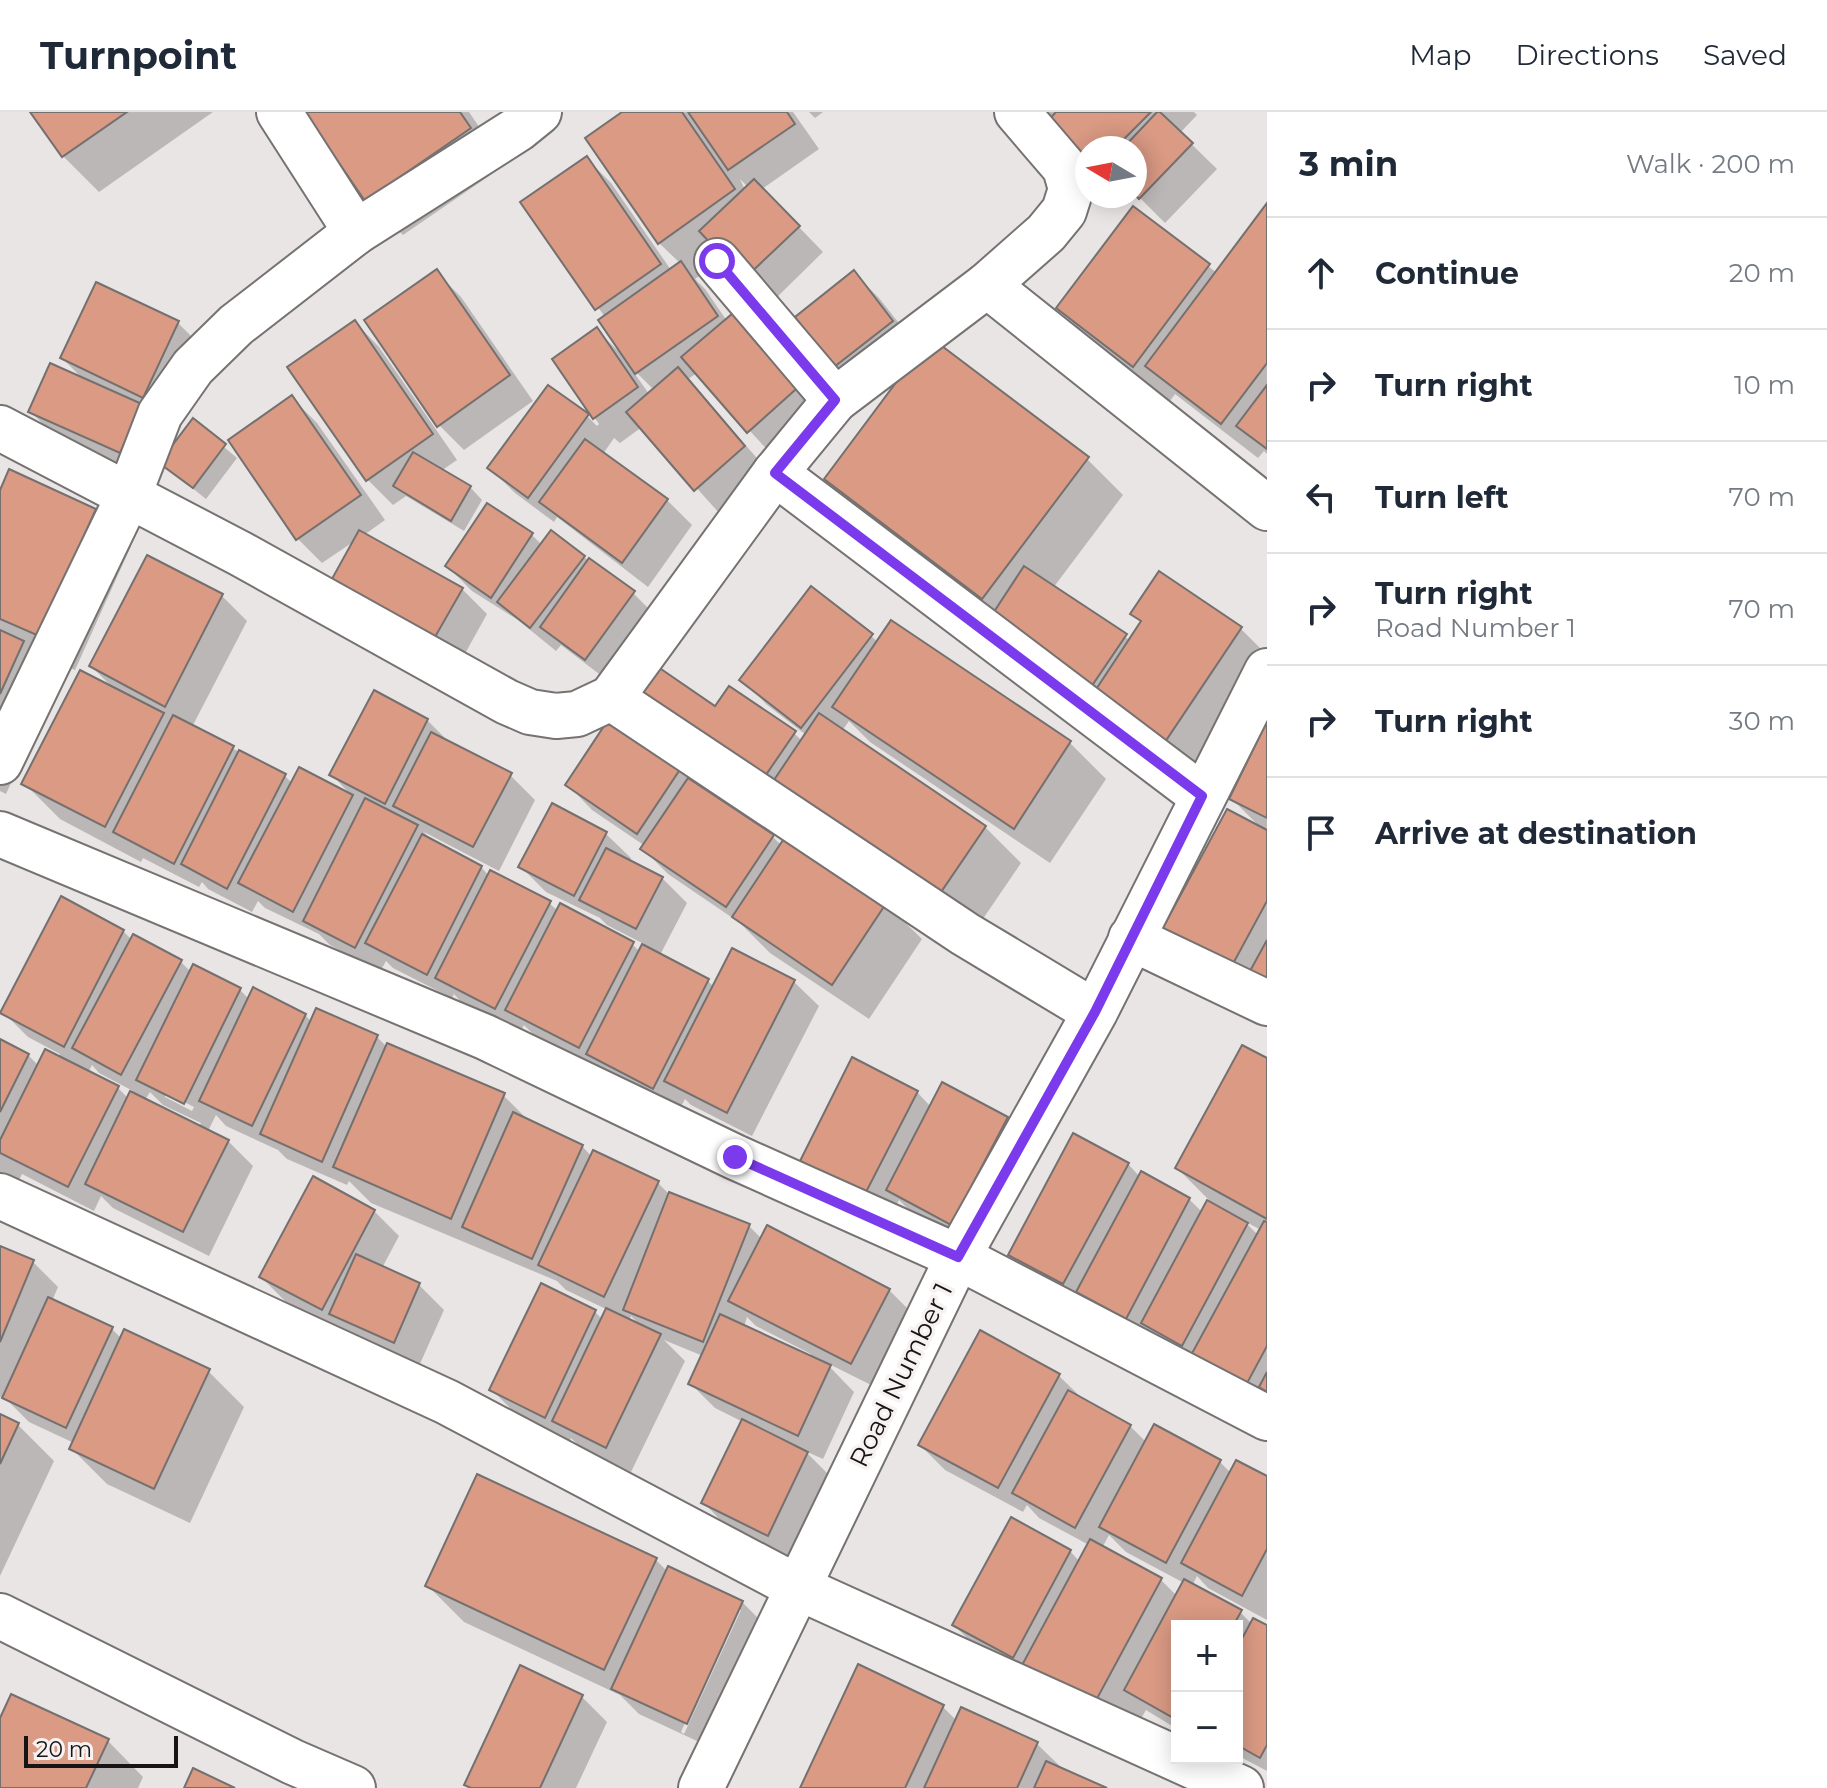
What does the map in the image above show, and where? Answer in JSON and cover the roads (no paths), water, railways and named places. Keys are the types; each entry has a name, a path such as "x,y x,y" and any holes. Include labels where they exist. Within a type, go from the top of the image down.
{"street":[{"path":"279,112 356,232"},
{"path":"0,428 241,554 475,686 530,712 556,716 577,714 611,698 775,473 835,400 987,285 1046,233 1064,211 1071,189 1065,168 1017,112"},
{"path":"0,762 128,497 160,414 193,367 236,325 356,232 521,118"},
{"path":"717,261 835,400"},
{"path":"987,285 1267,508"},
{"path":"775,473 1202,796"},
{"name":"Road Number 1","path":"701,1788 958,1257 1093,1011 1267,671"},
{"path":"611,698 965,934 1093,1011"},
{"path":"0,834 485,1037 735,1157 958,1257 1267,1418"},
{"path":"1131,938 1267,1003"},
{"path":"0,1196 447,1402 797,1587 1241,1788"},
{"path":"0,1616 287,1775 353,1788"}]}
